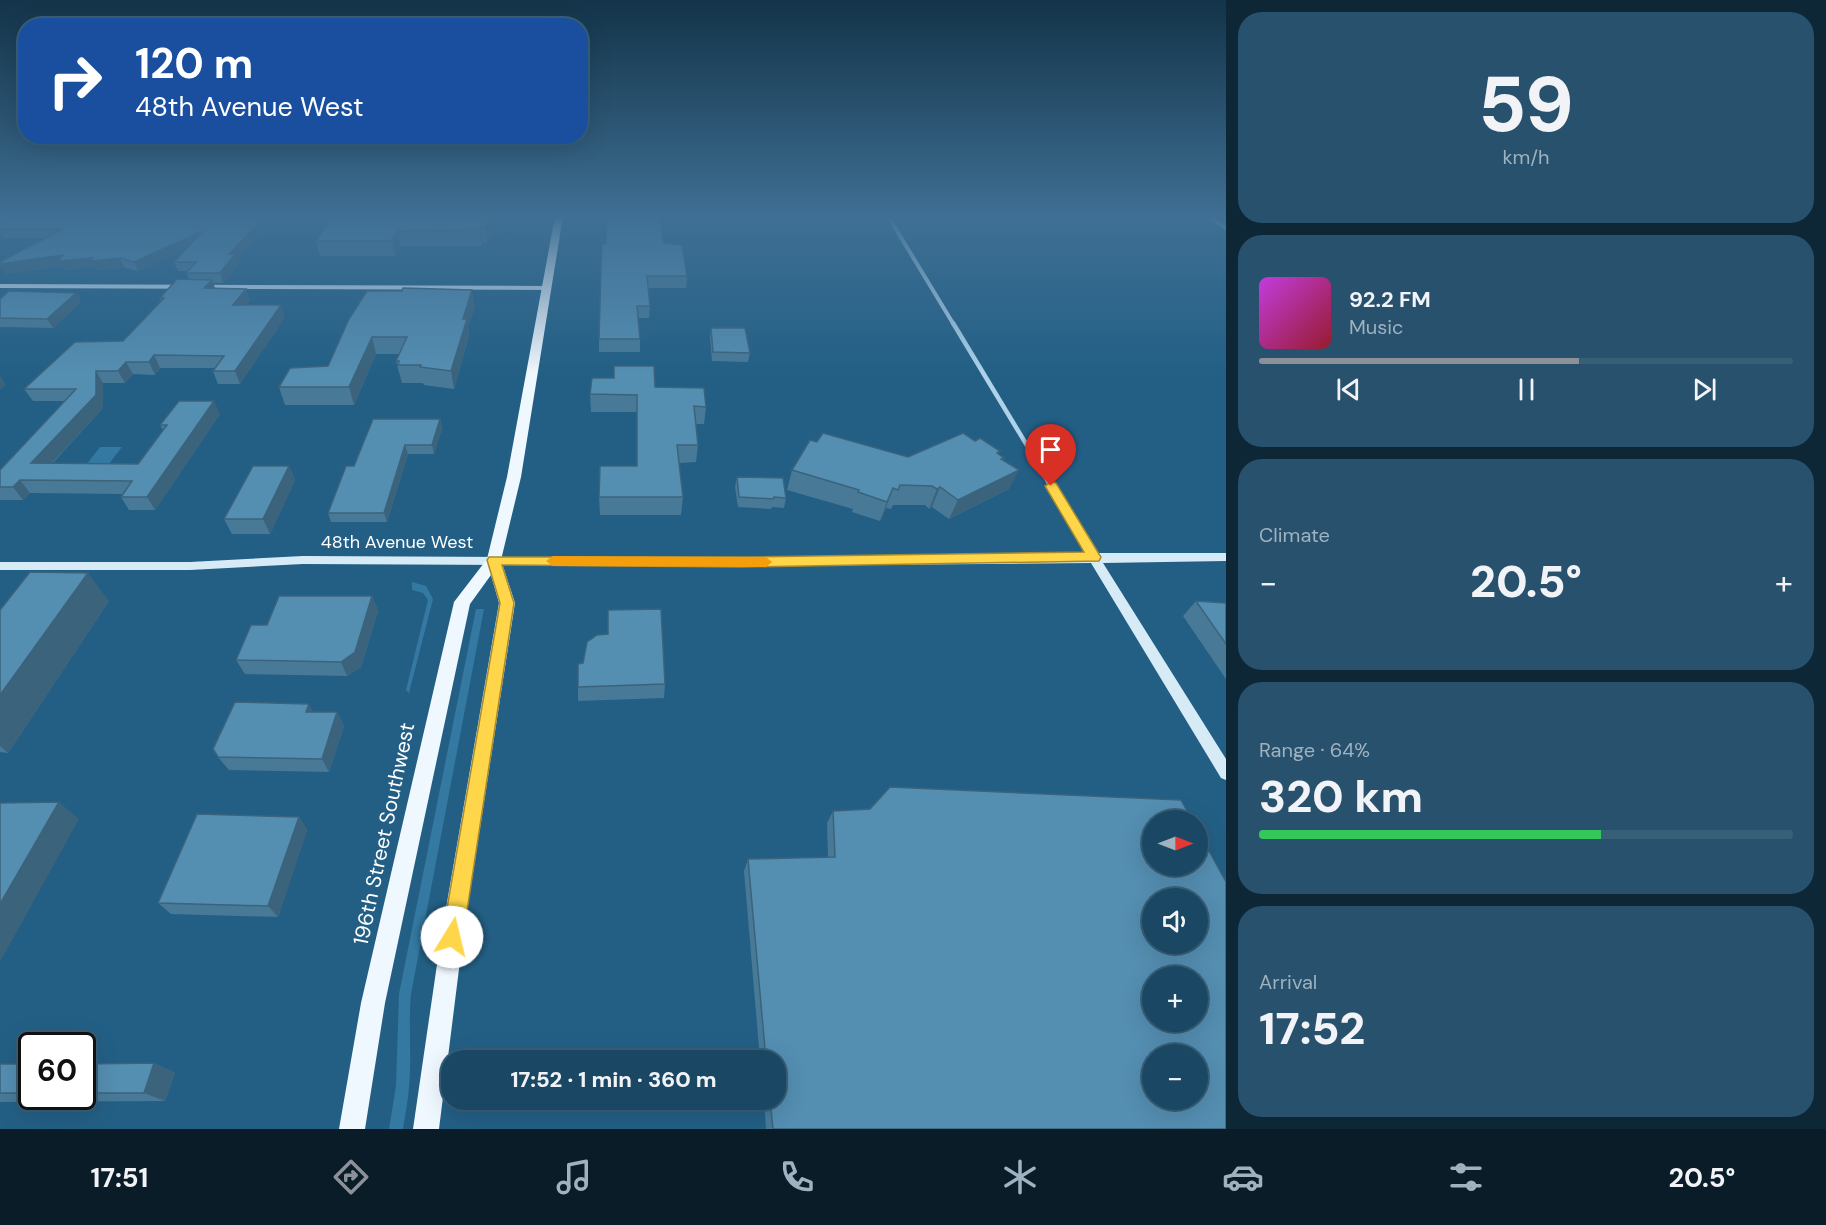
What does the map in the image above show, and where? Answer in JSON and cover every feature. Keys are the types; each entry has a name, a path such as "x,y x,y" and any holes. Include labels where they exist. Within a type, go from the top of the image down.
{"main road":[{"name":"196th Street Southwest","path":"352,1129 373,1002 462,602 494,560 514,477 549,269"},
{"path":"426,1129 452,937 507,603 494,560"}],"street":[{"path":"920,269 1226,773"},
{"path":"0,286 546,288"},
{"name":"48th Avenue West","path":"0,566 190,566 303,560 741,562 1226,557"}],"shaded area":[{"path":"100,447 122,447 108,465 86,465"},
{"path":"412,582 426,586 433,599 409,693 406,690 428,600 423,593 412,590"},
{"path":"476,609 484,609 411,994 410,1075 403,1129 389,1129 396,1086 399,994"}],"building":[{"path":"190,269 223,269 220,273 186,273"},
{"path":"601,269 686,269 687,276 647,276 650,306 637,306 640,339 599,339"},
{"path":"177,279 212,280 204,288 246,289 233,305 281,305 235,371 213,371 224,356 154,355 149,362 126,362 118,371 96,371 96,395 31,463 138,464 167,425 160,425 179,401 214,401 147,497 121,497 132,481 20,480 13,487 0,487 0,470 76,389 24,389 75,342 123,341 164,298 160,298"},
{"path":"403,288 472,290 463,319 467,319 451,371 420,367 421,365 398,365 399,361 396,361 407,337 372,337 349,387 279,387 290,368 328,366 349,319 367,291 402,291"},
{"path":"9,291 76,293 47,319 0,318 0,299"},
{"path":"711,328 745,328 750,353 713,352"},
{"path":"614,366 654,366 655,387 704,388 706,407 694,406 698,445 677,445 683,497 599,497 600,466 637,466 637,395 590,394 592,378 614,378"},
{"path":"373,419 440,419 432,445 405,445 384,513 328,513 346,466 354,466"},
{"path":"823,433 908,457 963,433 975,441 980,438 1000,451 997,453 1004,458 1001,459 1019,470 958,500 940,487 937,489 932,486 900,485 898,490 893,488 887,502 858,492 859,490 792,470 810,440 817,442"},
{"path":"253,466 289,466 263,519 224,519"},
{"path":"737,477 783,478 786,498 739,497"},
{"path":"30,572 88,573 0,695 0,610"},
{"path":"279,596 372,596 355,652 341,662 236,660 251,625 267,625"},
{"path":"1196,601 1226,603 1226,644"},
{"path":"661,609 665,684 578,687 578,664 583,663 587,642 597,635 608,634 608,610"},
{"path":"235,702 309,704 306,712 337,712 322,759 218,757 213,749"},
{"path":"890,787 1181,800 1186,810 1142,810 1142,876 1208,876 1208,849 1226,882 1226,1129 773,1129 771,1110 786,1110 786,1050 765,1050 748,859 835,857 833,811 870,809"},
{"path":"59,802 0,904 0,803"},
{"path":"197,814 299,817 268,906 158,903"},
{"path":"154,1063 144,1093 96,1093 96,1064"},
{"path":"0,1064 18,1064 18,1093 0,1093"}],"slow traffic":[{"path":"553,561 766,562"}],"route":[{"path":"452,937 507,603 494,560 741,562 1094,557 1051,486"}]}
